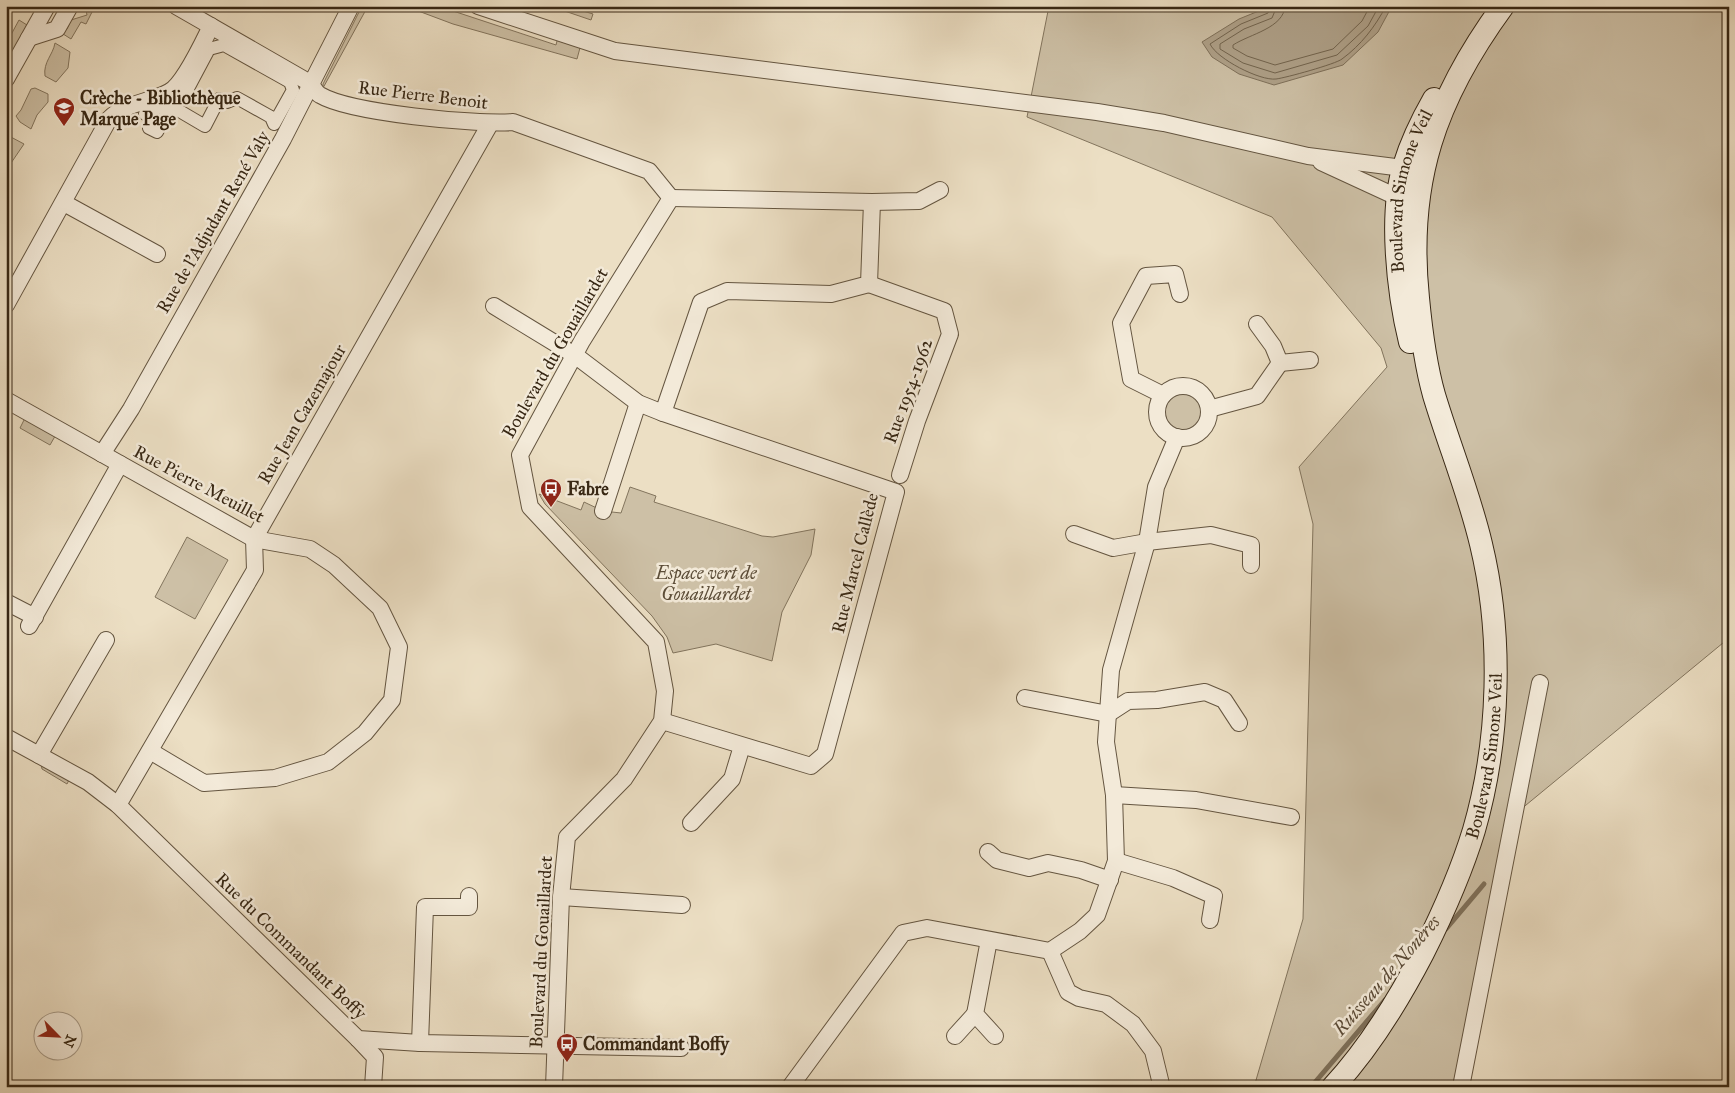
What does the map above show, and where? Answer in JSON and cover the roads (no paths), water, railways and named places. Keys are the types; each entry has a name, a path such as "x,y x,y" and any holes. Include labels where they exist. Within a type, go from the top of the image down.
{"main road":[{"name":"Boulevard Simone Veil","path":"1434,394 1413,355 1402,308 1397,230 1403,168 1424,118 1459,55 1476,31 1501,6"},
{"name":"Boulevard Simone Veil","path":"1332,1087 1372,1039 1395,1005 1437,926 1457,880 1474,828 1492,738 1495,692 1490,600 1481,544 1434,394 1426,358 1415,270 1414,235 1421,172 1454,82 1475,44 1501,6"}],"street":[{"path":"6,78 47,6"},
{"path":"29,38 57,29 70,6"},
{"name":"Rue Pierre Benoit","path":"176,6 310,83 318,95 351,106 490,124 514,122 649,171 671,198"},
{"name":"Rue de l'Adjudant René Valy","path":"102,454 126,417 283,139 351,6"},
{"path":"478,6 616,51 1097,112 1164,123 1308,156 1403,168"},
{"path":"6,305 61,209 109,119 118,109 170,91 178,84 211,26"},
{"path":"224,46 290,82 293,90 274,124 272,117 237,98 228,102 219,99 205,126 172,106 157,132 149,128 154,118 145,114 184,96 210,49 224,46"},
{"name":"Rue Jean Cazemajour","path":"254,539 490,124"},
{"path":"1308,156 1399,198"},
{"path":"671,198 872,202 919,201 940,190"},
{"name":"Boulevard du Gouaillardet","path":"554,1087 561,897 567,837 624,779 662,721 666,691 656,642 530,507 520,454 576,356 582,341 671,198"},
{"path":"664,413 702,302 727,291 830,294 870,284 872,202"},
{"path":"61,209 157,254"},
{"path":"1163,395 1132,380 1122,323 1146,276 1175,274 1180,294"},
{"name":"Rue 1954-1962","path":"870,284 944,311 950,334 917,421 900,475"},
{"name":"Rue Marcel Callède","path":"494,306 576,356 638,402 664,413 896,492 826,754 811,766 662,721"},
{"path":"1257,324 1273,346 1280,363"},
{"path":"1209,409 1257,396 1280,363 1310,360"},
{"path":"1185,385 1196,388 1204,395 1209,409 1207,423 1198,434 1186,438 1177,437 1164,430 1159,422 1157,407 1163,395 1174,387 1185,385"},
{"name":"Rue Pierre Meuillet","path":"6,400 254,539 310,549 334,565 380,608 399,647 392,700 365,733 328,762 275,778 204,783 150,751"},
{"path":"603,511 638,402"},
{"path":"790,1087 903,933 927,928 1050,952 1080,931 1097,915 1116,860 1114,795 1106,742 1111,670 1147,542 1156,487 1177,437"},
{"path":"6,602 32,622 120,464"},
{"path":"1074,534 1113,548 1210,535 1251,545 1251,566"},
{"path":"118,805 255,570 254,539"},
{"path":"39,755 106,640"},
{"path":"1461,1087 1540,683"},
{"path":"1025,698 1108,714 1128,701 1157,700 1205,692 1224,700 1239,723"},
{"name":"Rue du Commandant Boffy","path":"6,737 88,782 118,805 358,1039 420,1043 681,1048"},
{"path":"691,823 732,779 742,746"},
{"path":"1114,795 1196,800 1291,817"},
{"path":"988,852 997,860 1028,868 1048,863 1081,870 1110,880"},
{"path":"1116,860 1173,878 1214,896 1210,920"},
{"path":"420,1043 425,907 469,907 469,896"},
{"path":"561,897 682,905"},
{"path":"955,1036 975,1014 989,940"},
{"path":"1050,952 1068,992 1079,998 1106,1004 1133,1024 1153,1051 1161,1084"},
{"path":"975,1014 995,1036"},
{"path":"358,1039 375,1057 373,1087"}],"water":[{"path":"1271,6 1392,6 1378,32 1343,65 1274,85 1239,74 1212,57 1202,42 1239,19"}],"waterway":[{"name":"Ruisseau de Nonères","path":"1446,929 1484,884"},
{"name":"Ruisseau de Nonères","path":"1311,1087 1385,1000"}],"place":[{"name":"Crèche - Bibliothèque Marque Page","path":"64,127"},
{"name":"Fabre","path":"551,508"},
{"name":"Commandant Boffy","path":"567,1063"}],"park label":[{"name":"Espace vert de Gouaillardet","path":"706,583"}]}
